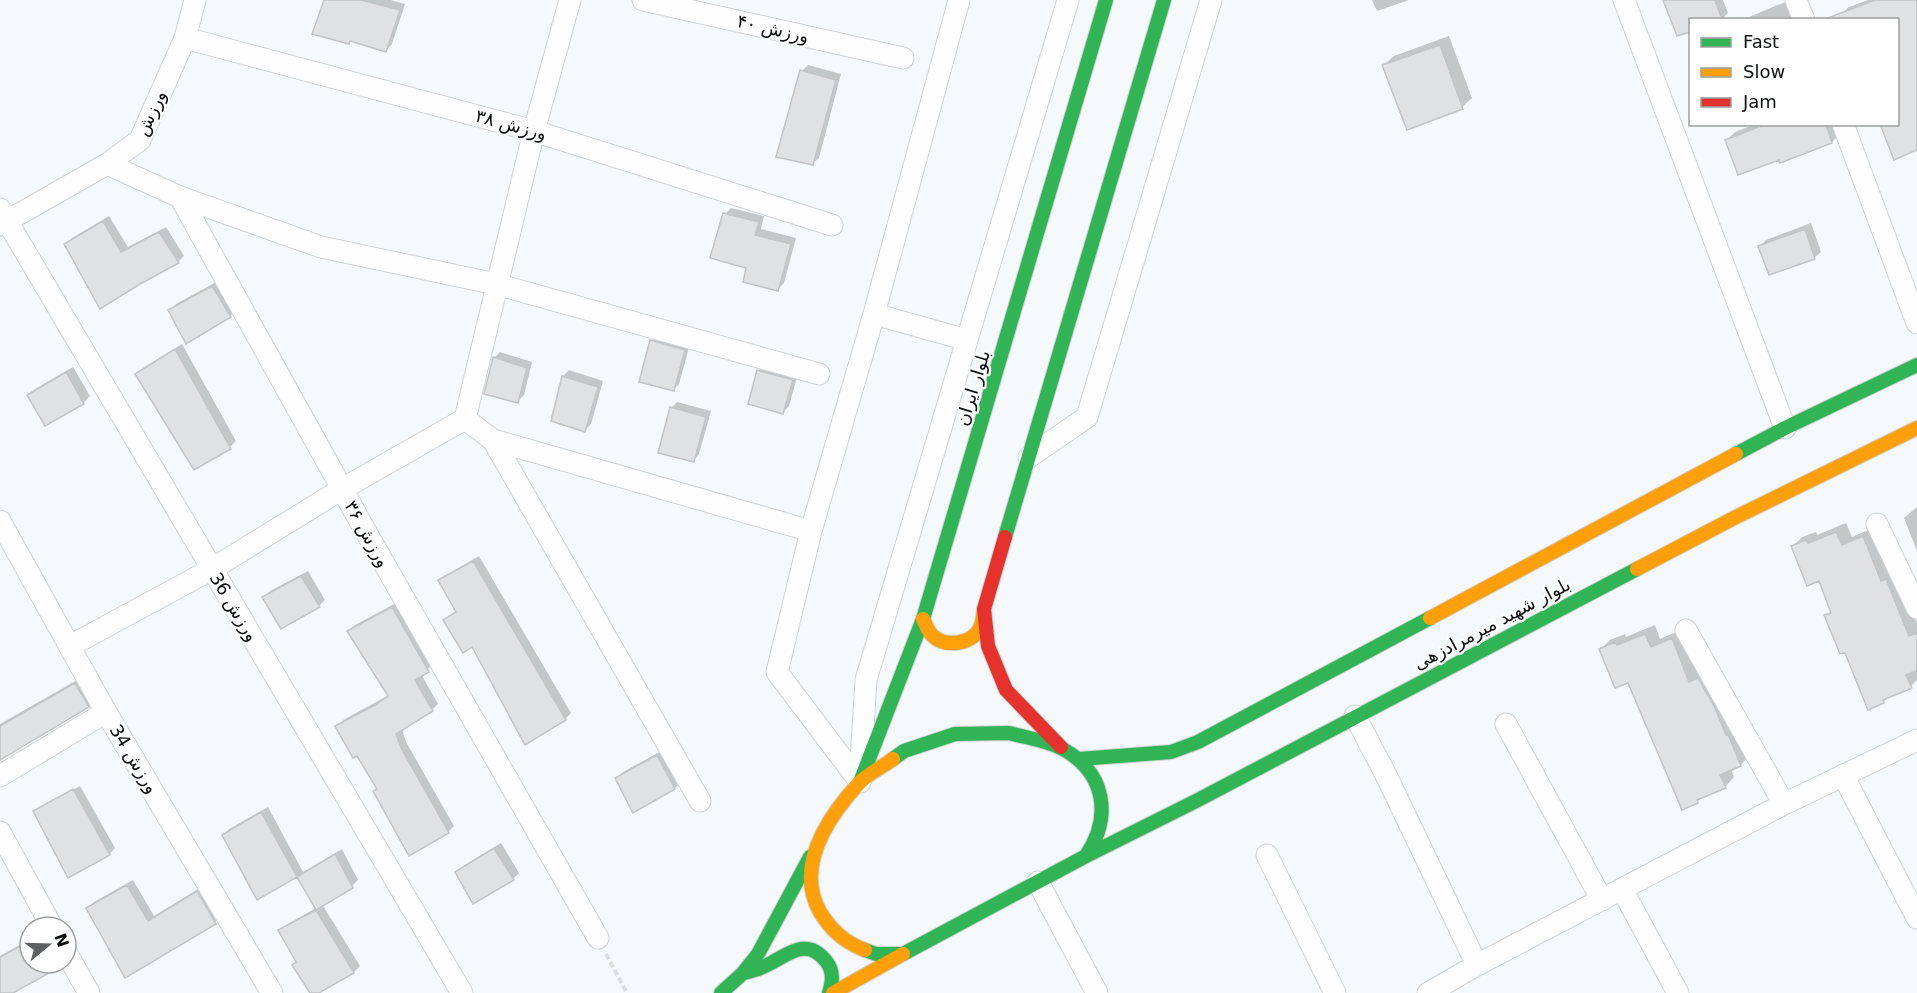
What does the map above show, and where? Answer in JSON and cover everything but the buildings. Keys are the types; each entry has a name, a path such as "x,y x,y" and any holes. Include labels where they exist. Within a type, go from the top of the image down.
{"main road":[{"name":"بلوار ایران","path":"860,783 923,619 1106,0"},
{"path":"923,619 927,629 934,637 953,644 973,637 980,629 1164,0"},
{"name":"بلوار شهید میرمرادزهی","path":"1079,759 1171,752 1198,742 1785,428 1917,365"},
{"name":"بلوار شهید میرمرادزهی","path":"903,954 1734,518 1917,428"},
{"path":"984,609 988,646 1006,690 1061,747 1079,759 1093,775 1101,795 1102,817 1097,838 1086,856"},
{"path":"721,993 742,974 758,954 827,825 860,783 904,751 955,734 1009,733 1061,747"},
{"path":"814,850 811,885 815,903 829,927 850,944 876,954 903,954"},
{"path":"742,974 765,966 790,950 801,948 812,950 822,955 828,964 832,974 831,993"},
{"path":"831,993 903,954"}],"street":[{"name":"ورزش","path":"2,218 107,164 140,140 185,38 195,0"},
{"path":"70,646 212,569 342,489 465,419 534,131 570,0"},
{"name":"ورزش ۴۰","path":"643,0 903,57"},
{"path":"860,783 777,672 811,531 874,314 959,0"},
{"path":"860,783 866,680 1068,0"},
{"path":"1029,457 1087,417 1211,0"},
{"path":"1796,0 1803,18"},
{"path":"1626,1 1785,428"},
{"name":"ورزش ۳۸","path":"185,38 534,131 832,225"},
{"path":"1844,126 1917,323"},
{"path":"107,164 180,197 321,247 496,284 819,374"},
{"name":"ورزش ۳۶","path":"180,197 342,489 598,938"},
{"name":"ورزش 36","path":"2,218 462,993"},
{"path":"874,314 967,340"},
{"path":"465,419 493,440 811,531"},
{"path":"493,440 700,801"},
{"name":"ورزش 34","path":"0,521 106,712 272,993"},
{"path":"1877,524 1917,608"},
{"path":"1686,630 1784,804"},
{"path":"0,776 106,712"},
{"path":"1355,716 1385,773 1477,965"},
{"path":"1506,724 1602,900"},
{"path":"1428,993 1784,804 1917,740"},
{"path":"1843,775 1917,918"},
{"path":"0,832 45,915"},
{"path":"1267,855 1335,993"},
{"path":"1038,882 1097,993"},
{"path":"1622,889 1678,993"},
{"path":"78,974 88,993"}],"path":[{"path":"598,938 627,993"}],"traffic: fast":[{"path":"860,782 923,619 1106,0"},
{"path":"1005,537 1164,0"},
{"path":"1736,454 1917,365"},
{"path":"1086,856 1198,800 1637,569"},
{"path":"1079,759 1171,752 1198,742 1430,618"},
{"path":"865,950 876,954 903,954 1086,856 1094,841 1101,811 1096,783 1088,770 1077,759 1057,746 1009,733"},
{"path":"893,759 904,751 955,734 1009,733"},
{"path":"721,993 742,974 758,954 810,857"},
{"path":"744,973 762,968 797,950 811,950 826,961 832,973 829,993"}],"traffic: slow":[{"path":"1637,569 1734,518 1917,428"},
{"path":"1430,618 1736,454"},
{"path":"923,619 930,632 938,640 951,643 965,641 980,628 984,609"},
{"path":"865,950 839,935 820,912 813,895 811,877 813,860 826,827 847,796 863,780 893,759"},
{"path":"833,993 903,954"}],"traffic: jam":[{"path":"1005,537 984,609 988,646 1006,690 1061,747"}]}
